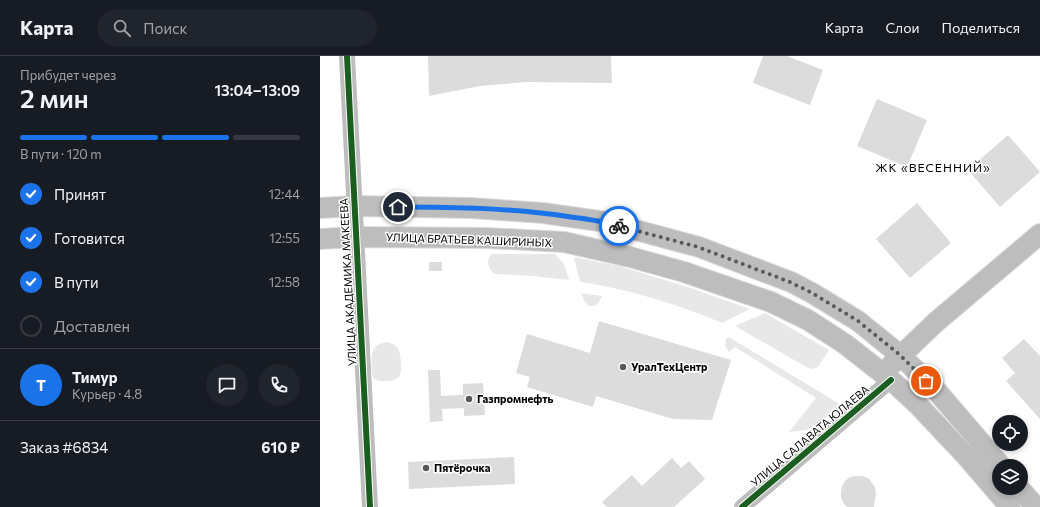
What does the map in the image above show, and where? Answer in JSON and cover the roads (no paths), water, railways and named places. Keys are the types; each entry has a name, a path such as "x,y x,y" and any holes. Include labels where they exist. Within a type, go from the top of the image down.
{"main road":[{"path":"320,208 354,206 471,208 543,212 606,222 698,247 790,282 812,293 858,321 905,359 935,390 995,459"},
{"name":"УЛИЦА САЛАВАТА ЮЛАЕВА","path":"887,377 905,359 936,322 1040,234"},
{"name":"УЛИЦА БРАТЬЕВ КАШИРИНЫХ","path":"320,239 356,237 487,238 564,242 630,257 684,272 771,302 808,320 845,344 887,377 918,405 968,457 1010,507"},
{"name":"УЛИЦА САЛАВАТА ЮЛАЕВА","path":"905,359 1040,251"},
{"path":"1025,495 1033,506"}],"street":[{"name":"УЛИЦА АКАДЕМИКА МАКЕЕВА","path":"347,56 370,507"},
{"name":"УЛИЦА САЛАВАТА ЮЛАЕВА","path":"742,507 855,411 887,377"}],"place":[{"name":"УралТехЦентр","path":"623,367"},
{"name":"Газпромнефть","path":"469,399"},
{"name":"Пятёрочка","path":"426,468"}],"district":[{"name":"ЖК «ВЕСЕННИЙ»","path":"933,168"}]}
